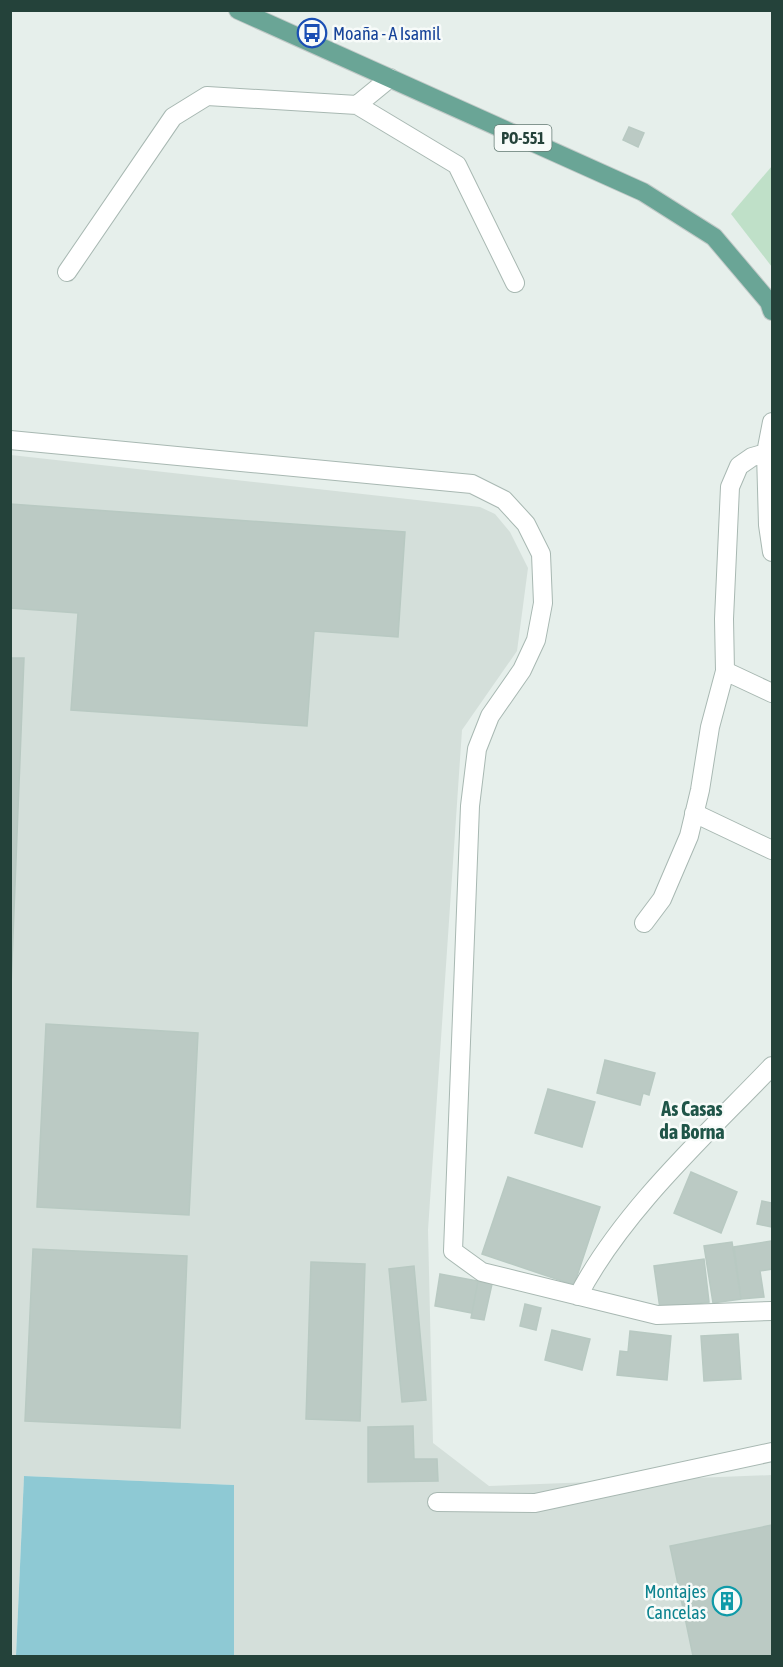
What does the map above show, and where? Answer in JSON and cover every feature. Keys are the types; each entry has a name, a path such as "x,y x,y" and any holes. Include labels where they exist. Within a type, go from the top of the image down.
{"main road":[{"name":"PO-551","path":"238,10 643,192 714,237 769,302 772,311"}],"street":[{"path":"357,105 390,78"},
{"path":"67,272 173,117 207,96 357,105 457,165 515,283"},
{"path":"772,422 766,453 768,525 772,552"},
{"path":"10,440 472,484 504,500 526,524 541,554 543,603 536,640 522,670 490,716 477,749 470,806 453,1251 482,1272 657,1315 772,1311"},
{"path":"644,923 662,899 689,836 710,728 725,671 724,619 730,487 739,466 752,457 766,453"},
{"path":"725,671 772,693"},
{"path":"694,813 772,850"},
{"path":"579,1296 594,1266 660,1183 772,1066"},
{"path":"437,1502 535,1503 772,1452"}],"shaded area":[{"path":"11,455 480,507 495,514 510,532 528,568 517,651 462,730 428,1230 433,1443 489,1486 772,1475 772,1656 234,1656 234,1485 24,1476 16,1656 11,1656"}],"green space":[{"path":"772,166 772,267 731,214"}],"water":[{"path":"24,1476 234,1485 234,1656 16,1656"}],"building":[{"path":"629,127 644,133 638,147 623,140"},
{"path":"10,504 405,532 398,637 314,631 307,726 71,710 78,613 10,608"},
{"path":"10,658 24,658 10,1012"},
{"path":"46,1024 198,1033 189,1215 37,1207"},
{"path":"605,1060 655,1073 649,1095 643,1093 640,1105 597,1093"},
{"path":"548,1089 595,1102 582,1147 535,1133"},
{"path":"691,1172 737,1192 721,1233 674,1213"},
{"path":"508,1177 600,1207 574,1285 482,1254"},
{"path":"762,1201 772,1203 772,1227 757,1224"},
{"path":"772,1241 772,1269 760,1271 764,1297 741,1299 734,1247"},
{"path":"732,1242 741,1299 713,1303 704,1246"},
{"path":"33,1249 187,1256 180,1428 25,1421"},
{"path":"704,1259 709,1302 660,1309 654,1266"},
{"path":"311,1262 365,1264 360,1421 306,1419"},
{"path":"414,1266 426,1400 402,1402 389,1269"},
{"path":"440,1274 478,1281 472,1313 435,1306"},
{"path":"478,1281 492,1284 484,1320 471,1318"},
{"path":"525,1304 541,1308 536,1330 520,1326"},
{"path":"552,1330 590,1339 582,1370 545,1360"},
{"path":"630,1331 671,1336 667,1380 617,1375 620,1351 628,1352"},
{"path":"738,1334 741,1379 704,1381 701,1336"},
{"path":"413,1426 414,1459 437,1459 438,1481 368,1482 368,1427"},
{"name":"Montajes Cancelas","path":"772,1525 772,1656 693,1656 670,1546"}],"place":[{"name":"Moaña - A Isamil","path":"312,33"},
{"name":"Montajes Cancelas","path":"727,1601"}],"district":[{"name":"As Casas da Borna","path":"692,1120"}]}
